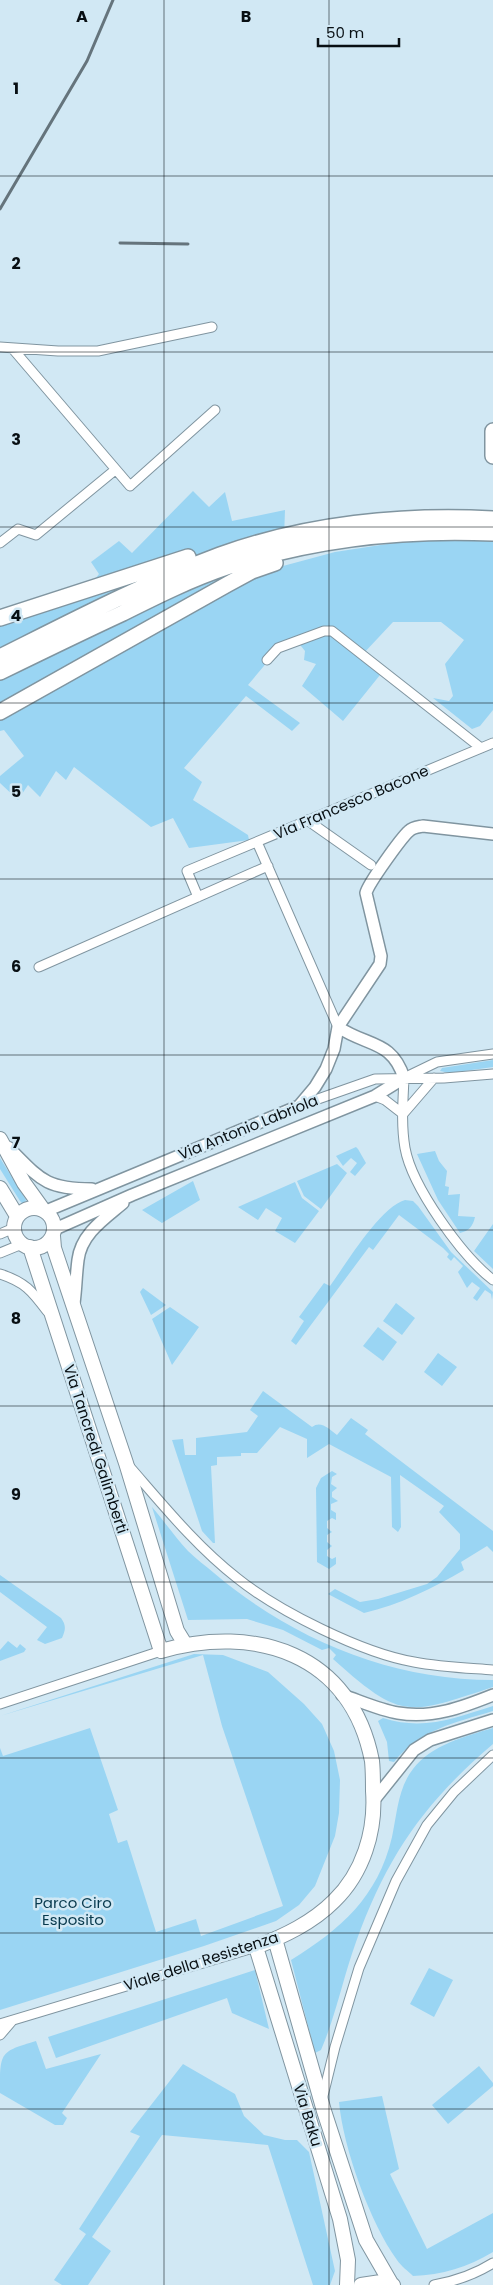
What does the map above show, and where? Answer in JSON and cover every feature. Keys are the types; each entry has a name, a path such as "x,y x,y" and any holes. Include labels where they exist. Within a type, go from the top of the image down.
{"highway":[{"path":"493,431 493,456"},
{"path":"0,656 188,568 251,545 311,531 364,523 418,518 493,519"},
{"path":"0,618 149,572 240,538 271,532 311,531"},
{"path":"0,672 155,597 226,568 285,550 366,536 493,532"},
{"path":"0,712 252,571 366,536"}],"main road":[{"path":"0,1140 24,1183 54,1222 54,1233 44,1246 26,1246 16,1238 15,1222 0,1188"},
{"path":"15,1222 27,1208 44,1210"},
{"name":"Via Tancredi Galimberti","path":"54,1233 54,1248 126,1463 177,1632 185,1644"},
{"name":"Via Tancredi Galimberti","path":"26,1246 55,1322 161,1651"},
{"name":"Viale della Resistenza","path":"161,1651 185,1644 215,1640 243,1641 281,1649 306,1662 334,1685 361,1724 372,1761 374,1800 372,1832 356,1870 346,1887 333,1902 305,1924 275,1940 256,1947"},
{"name":"Via Baku","path":"275,1940 321,2102 366,2240 393,2285"},
{"name":"Via Baku","path":"256,1947 340,2218 348,2260 347,2285"},
{"path":"361,2285 381,2282 393,2285"}],"street":[{"path":"0,347 98,351 212,327"},
{"path":"12,348 130,486 215,410"},
{"path":"0,543 18,529 36,535 116,470"},
{"path":"267,660 278,648 324,631 332,631 481,748"},
{"name":"Via Francesco Bacone","path":"338,1027 257,842 493,743"},
{"path":"307,820 371,865"},
{"path":"299,1106 315,1087 326,1069 334,1049 338,1027 381,960 366,890 406,835 414,827 424,826 493,834"},
{"path":"198,897 187,871 257,842"},
{"path":"38,967 268,866"},
{"path":"338,1027 349,1034 388,1051 400,1065 404,1078 405,1150 415,1175 440,1219 459,1247 493,1280"},
{"name":"Via Antonio Labriola","path":"54,1233 132,1195 375,1096 404,1078 437,1062 493,1054"},
{"name":"Via Antonio Labriola","path":"44,1210 299,1106 375,1078 434,1078 493,1074"},
{"path":"403,1114 434,1078"},
{"path":"375,1096 390,1103 403,1114"},
{"name":"Via Antonio Labriola","path":"0,1140 26,1165 50,1184 62,1188 96,1189"},
{"name":"Via Antonio Labriola","path":"74,1303 78,1277 78,1260 86,1238 97,1225 132,1195"},
{"path":"0,1234 15,1222"},
{"path":"0,1253 26,1246"},
{"path":"0,1274 16,1279 30,1288 55,1322"},
{"name":"Via Tancredi Galimberti","path":"126,1463 182,1526 253,1591 309,1622 384,1654 413,1662 493,1670"},
{"name":"Viale della Resistenza","path":"0,1704 161,1651"},
{"name":"Viale della Resistenza","path":"342,1695 396,1713 416,1715 451,1711 493,1694"},
{"path":"374,1800 414,1750 430,1740 493,1720"},
{"name":"Via Baku","path":"321,2102 335,2047 359,1968 396,1881 427,1825 454,1792 493,1755"},
{"name":"Viale della Resistenza","path":"0,2024 256,1947"},
{"path":"0,2036 12,2021"},
{"path":"434,2285 456,2281 477,2273 493,2263"}],"green space":[{"path":"193,491 209,507 225,492 232,521 285,510 283,566 335,552 446,535 493,539 493,710 480,726 472,729 433,698 449,701 453,696 445,664 464,640 441,622 393,622 363,654 384,670 343,721 302,686 316,664 304,660 305,651 297,641 279,648 248,685 300,723 292,731 246,696 184,768 202,782 193,800 248,835 249,840 189,848 173,818 151,827 74,767 66,780 56,771 40,797 28,785 18,800 0,783 0,776 24,756 4,730 0,731 0,610 91,584 99,574 91,562 119,541 132,553"},
{"path":"493,1060 493,1067 450,1073 440,1071 442,1068"},
{"path":"356,1147 366,1163 355,1176 350,1172 357,1163 351,1158 343,1166 336,1156"},
{"path":"435,1151 439,1161 447,1171 445,1186 449,1187 448,1195 460,1194 458,1216 475,1217 470,1228 466,1231 460,1233 438,1200 417,1154"},
{"path":"0,1158 26,1200 25,1203 23,1204 20,1201 0,1169"},
{"path":"337,1164 347,1173 321,1209 304,1196 297,1181"},
{"path":"193,1181 200,1200 162,1223 142,1210"},
{"path":"295,1182 302,1198 319,1211 295,1243 275,1231 282,1218 266,1208 258,1220 238,1207"},
{"path":"405,1200 413,1201 418,1206 451,1252 493,1292 492,1300 491,1294 485,1290 477,1301 473,1298 480,1288 472,1282 467,1288 458,1272 463,1266 454,1257 451,1261 447,1257 449,1254 443,1248 399,1215 373,1250 369,1247 296,1345 291,1341 304,1321 299,1317 324,1283 330,1286 375,1224 395,1205"},
{"path":"493,1224 493,1269 474,1251"},
{"path":"143,1288 166,1305 151,1315 140,1292"},
{"path":"396,1303 415,1318 402,1335 383,1321"},
{"path":"170,1307 199,1327 172,1365 152,1319"},
{"path":"378,1327 397,1342 383,1361 363,1346"},
{"path":"438,1353 457,1367 442,1386 424,1372"},
{"path":"263,1391 312,1427 319,1424 337,1435 351,1418 368,1430 365,1434 493,1531 493,1552 487,1546 461,1562 464,1570 452,1577 403,1601 377,1610 364,1613 328,1594 335,1589 360,1602 378,1599 427,1584 437,1577 460,1549 460,1534 439,1512 444,1506 400,1475 401,1527 398,1532 392,1527 391,1477 329,1444 307,1458 307,1439 280,1427 257,1453 241,1453 241,1456 217,1457 217,1465 211,1466 215,1543 213,1543 202,1531 172,1440 183,1439 185,1455 196,1455 196,1438 247,1432 258,1416 250,1410"},
{"path":"332,1471 337,1474 332,1477 331,1484 337,1488 332,1492 332,1497 338,1501 331,1504 331,1510 336,1513 336,1520 332,1518 327,1521 327,1528 332,1532 327,1535 327,1542 332,1546 327,1550 327,1556 332,1559 336,1557 336,1564 329,1569 317,1562 316,1488 321,1478"},
{"path":"152,1507 183,1546 198,1560 244,1597 276,1618 309,1636 380,1664 417,1673 493,1680 493,1687 442,1703 423,1707 407,1707 375,1693 356,1679 333,1659 336,1655 329,1648 322,1650 283,1630 247,1619 188,1620"},
{"path":"0,1575 61,1618 65,1627 62,1638 45,1644 37,1640 47,1627 0,1592"},
{"path":"8,1641 17,1648 20,1644 26,1649 24,1652 0,1661 0,1650"},
{"name":"Parco Ciro Esposito","path":"194,1654 223,1655 268,1672 304,1704 322,1724 334,1751 340,1780 339,1813 335,1836 315,1886 299,1905 276,1921 204,1946 0,2010 0,1748 3,1756 90,1728 118,1810 109,1814 118,1843 127,1840 156,1932 196,1919 201,1936 283,1906 222,1726 203,1655 0,1716"},
{"path":"493,1706 493,1711 452,1724 427,1735 404,1751 394,1762 389,1761 387,1742 378,1721 383,1718 398,1722 426,1723 452,1718"},
{"path":"493,1728 493,1744 447,1788 410,1833 395,1857 368,1911 351,1956 326,2037 321,2050 315,2053 291,1960 326,1936 341,1923 367,1894 386,1858 401,1793 413,1769 429,1754 450,1742"},
{"path":"429,1968 453,1980 434,2017 410,2004"},
{"path":"255,1970 269,2029 232,2013 227,1998 56,2058 48,2037"},
{"path":"36,2041 46,2069 101,2054 62,2113 67,2118 63,2125 55,2125 0,2093 1,2069 4,2055 15,2048"},
{"path":"183,2064 235,2094 244,2116 264,2135 285,2140 297,2140 309,2152 335,2271 330,2285 313,2285 268,2145 162,2135 92,2237 111,2251 88,2285 62,2285 54,2280 86,2234 79,2229 140,2136 130,2132"},
{"path":"479,2066 493,2083 493,2086 448,2124 432,2105"},
{"path":"382,2096 399,2169 390,2174 427,2249 493,2213 493,2252 474,2262 454,2269 434,2274 413,2276 397,2260 377,2226 359,2184 346,2140 339,2102"}],"railway":[{"path":"0,209 87,61 113,0"},
{"path":"120,243 188,244"}]}
